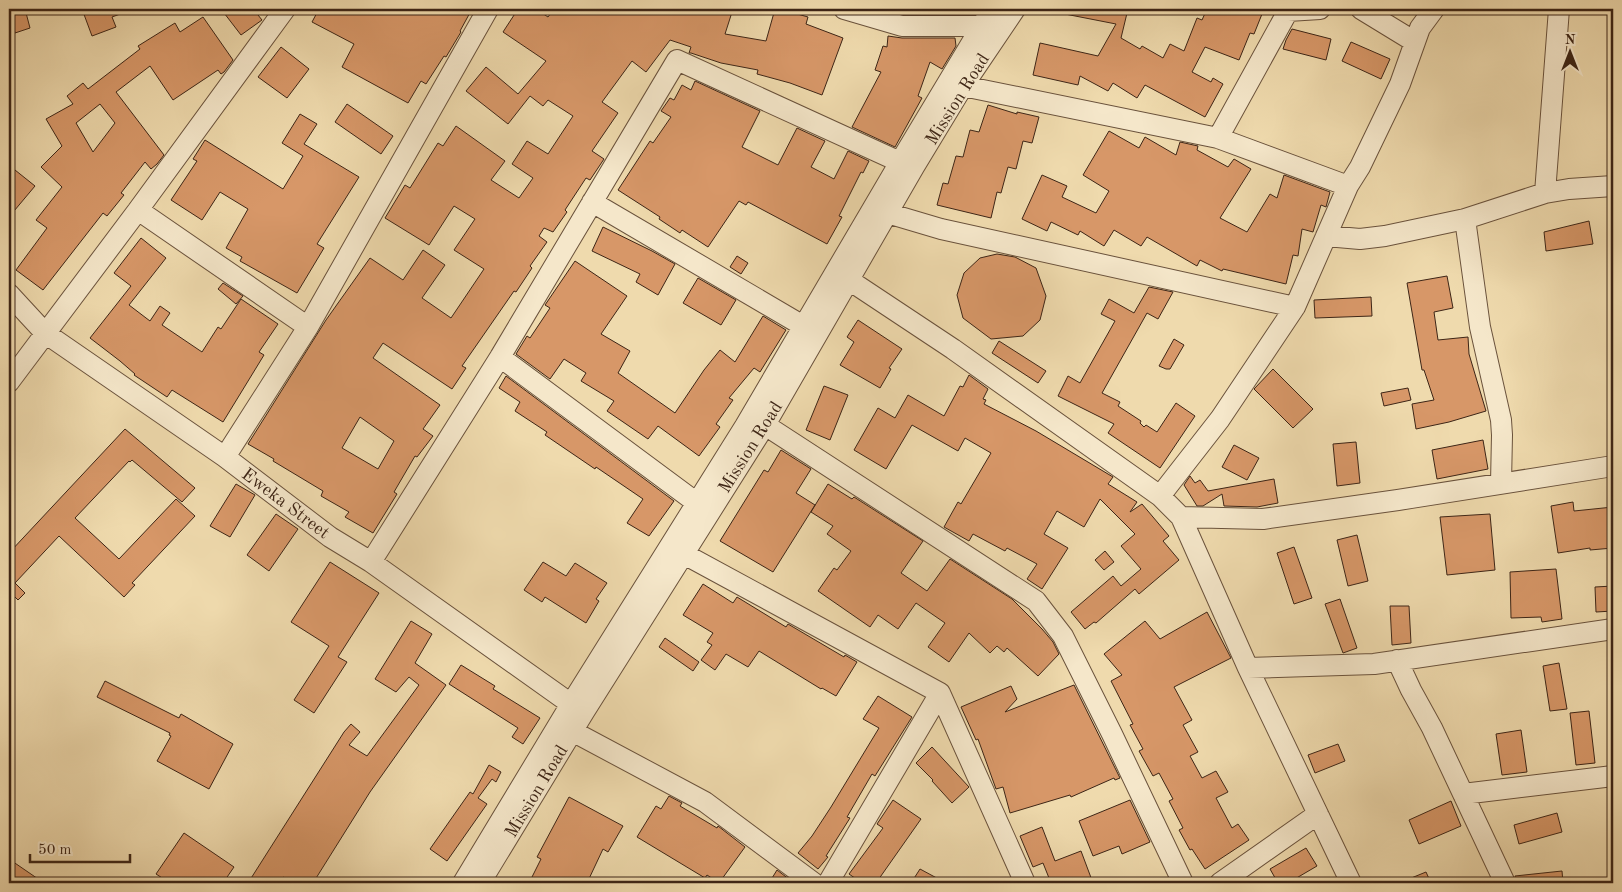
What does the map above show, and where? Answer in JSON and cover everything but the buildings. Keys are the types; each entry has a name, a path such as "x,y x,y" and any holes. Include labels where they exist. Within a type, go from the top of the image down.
{"street":[{"path":"9,382 285,9"},
{"path":"225,458 308,327 488,9"},
{"path":"844,9 902,26 980,26"},
{"name":"Mission Road","path":"480,883 572,731 676,550 697,503 805,327 900,162 980,26 992,9"},
{"name":"Mission Road","path":"463,883 571,704 676,550 765,425 887,213 963,86 1015,9"},
{"path":"1218,138 1288,11 1320,9"},
{"path":"1362,9 1415,42"},
{"path":"1160,496 1220,418 1295,307 1348,186 1360,167 1400,84 1420,28 1434,9"},
{"path":"1545,193 1559,9"},
{"path":"371,562 500,357 676,60 900,162"},
{"path":"963,86 1218,138 1348,186"},
{"path":"1326,236 1360,239 1385,236 1465,219 1545,193 1569,188 1613,186"},
{"path":"592,202 805,327"},
{"path":"138,210 308,327"},
{"path":"887,213 940,229 1295,307"},
{"path":"1465,219 1480,327 1501,420 1501,483"},
{"path":"849,280 953,349 1160,496 1181,517 1248,668 1352,883"},
{"name":"Eweka Street","path":"9,294 45,333 225,458 330,536 371,562 571,704"},
{"path":"500,357 697,503"},
{"path":"765,425 1036,601 1063,636 1183,883"},
{"path":"1181,517 1263,519 1613,466"},
{"path":"676,550 940,693 1025,883"},
{"path":"1248,668 1374,664 1613,629"},
{"path":"1398,660 1505,883"},
{"path":"828,883 940,693"},
{"path":"572,731 705,802 814,883"},
{"path":"1462,794 1613,776"},
{"path":"1220,883 1318,814"}]}
